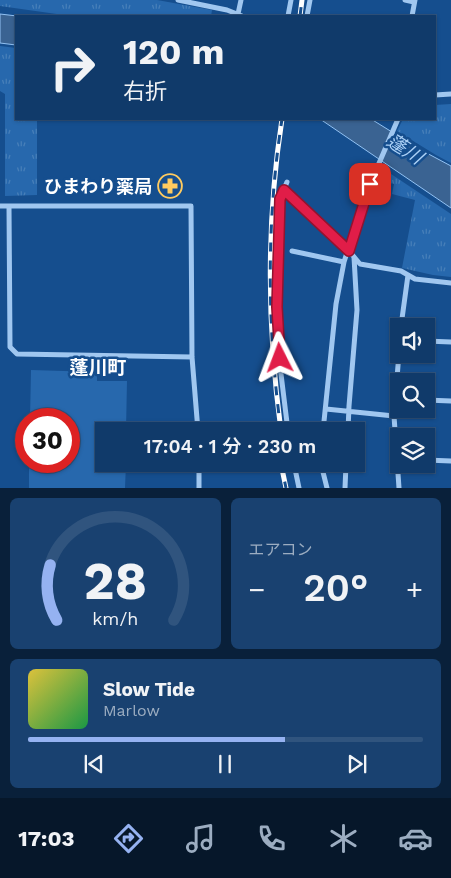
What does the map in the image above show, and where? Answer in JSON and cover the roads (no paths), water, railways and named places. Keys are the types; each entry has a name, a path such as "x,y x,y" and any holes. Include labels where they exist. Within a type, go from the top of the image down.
{"street":[{"path":"178,0 227,10 240,15 241,0"},
{"path":"288,15 291,0"},
{"path":"307,15 310,0"},
{"path":"406,0 414,1 412,15"},
{"path":"436,95 451,94"},
{"path":"325,422 336,304 344,262 365,196 398,120"},
{"path":"287,182 280,199 277,307 281,374 287,422"},
{"path":"284,190 349,251 360,264 401,271 415,279 451,283"},
{"path":"0,206 191,206 192,357 197,422"},
{"path":"9,206 10,347 17,354 192,357"},
{"path":"292,251 344,262"},
{"path":"348,422 357,310 354,257"},
{"path":"402,318 408,275"},
{"path":"435,341 451,342"},
{"path":"435,400 451,401"},
{"path":"326,409 390,416"},
{"path":"435,460 451,461"},
{"path":"199,472 199,488"},
{"path":"296,472 299,488"},
{"path":"323,472 327,488"},
{"path":"345,488 346,472"},
{"path":"398,473 398,488"}],"water":[{"path":"0,14 15,16 15,45 0,43"},
{"name":"蓬川","path":"321,120 373,120 451,166 451,208"}],"railway":[{"path":"300,15 302,0"},
{"path":"280,422 273,353 270,275 273,197 282,120"},
{"path":"283,472 286,488"}],"place":[{"name":"ひまわり薬局","path":"170,186"}],"district":[{"name":"蓬川町","path":"98,367"}]}
